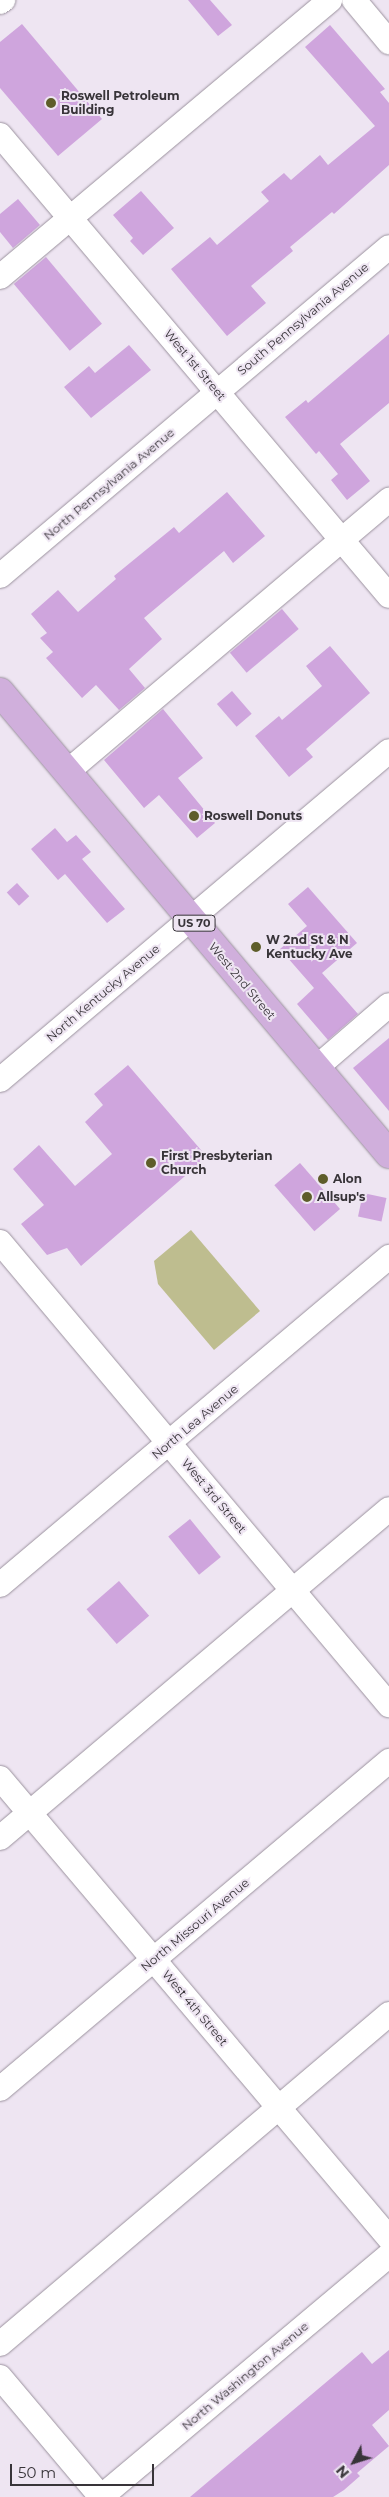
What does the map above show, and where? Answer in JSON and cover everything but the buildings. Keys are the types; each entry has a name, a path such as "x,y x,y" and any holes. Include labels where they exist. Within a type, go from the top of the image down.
{"main road":[{"name":"West 2nd Street","path":"0,692 389,1154"}],"street":[{"path":"0,277 330,0"},
{"path":"354,0 389,42"},
{"name":"West 1st Street","path":"0,134 389,596"},
{"name":"South Pennsylvania Avenue","path":"217,392 389,247"},
{"name":"North Pennsylvania Avenue","path":"0,576 217,392"},
{"path":"67,772 389,500"},
{"name":"North Kentucky Avenue","path":"0,1080 389,751"},
{"path":"316,1068 389,1005"},
{"name":"West 3rd Street","path":"0,1242 389,1705"},
{"name":"North Lea Avenue","path":"0,1585 389,1257"},
{"path":"0,1838 389,1509"},
{"name":"North Missouri Avenue","path":"0,2089 389,1761"},
{"name":"West 4th Street","path":"0,1778 389,2238"},
{"path":"0,2344 389,2014"},
{"name":"North Washington Avenue","path":"101,2497 389,2255"},
{"path":"0,2377 101,2497"}],"shaded area":[{"path":"191,1230 260,1311 214,1350 158,1284 154,1261"}],"place":[{"name":"Roswell Petroleum Building","path":"51,103"},
{"name":"Roswell Donuts","path":"194,816"},
{"name":"W 2nd St & N Kentucky Ave","path":"256,947"},
{"name":"First Presbyterian Church","path":"151,1163"},
{"name":"Alon","path":"323,1179"},
{"name":"Allsup's","path":"307,1197"}]}
